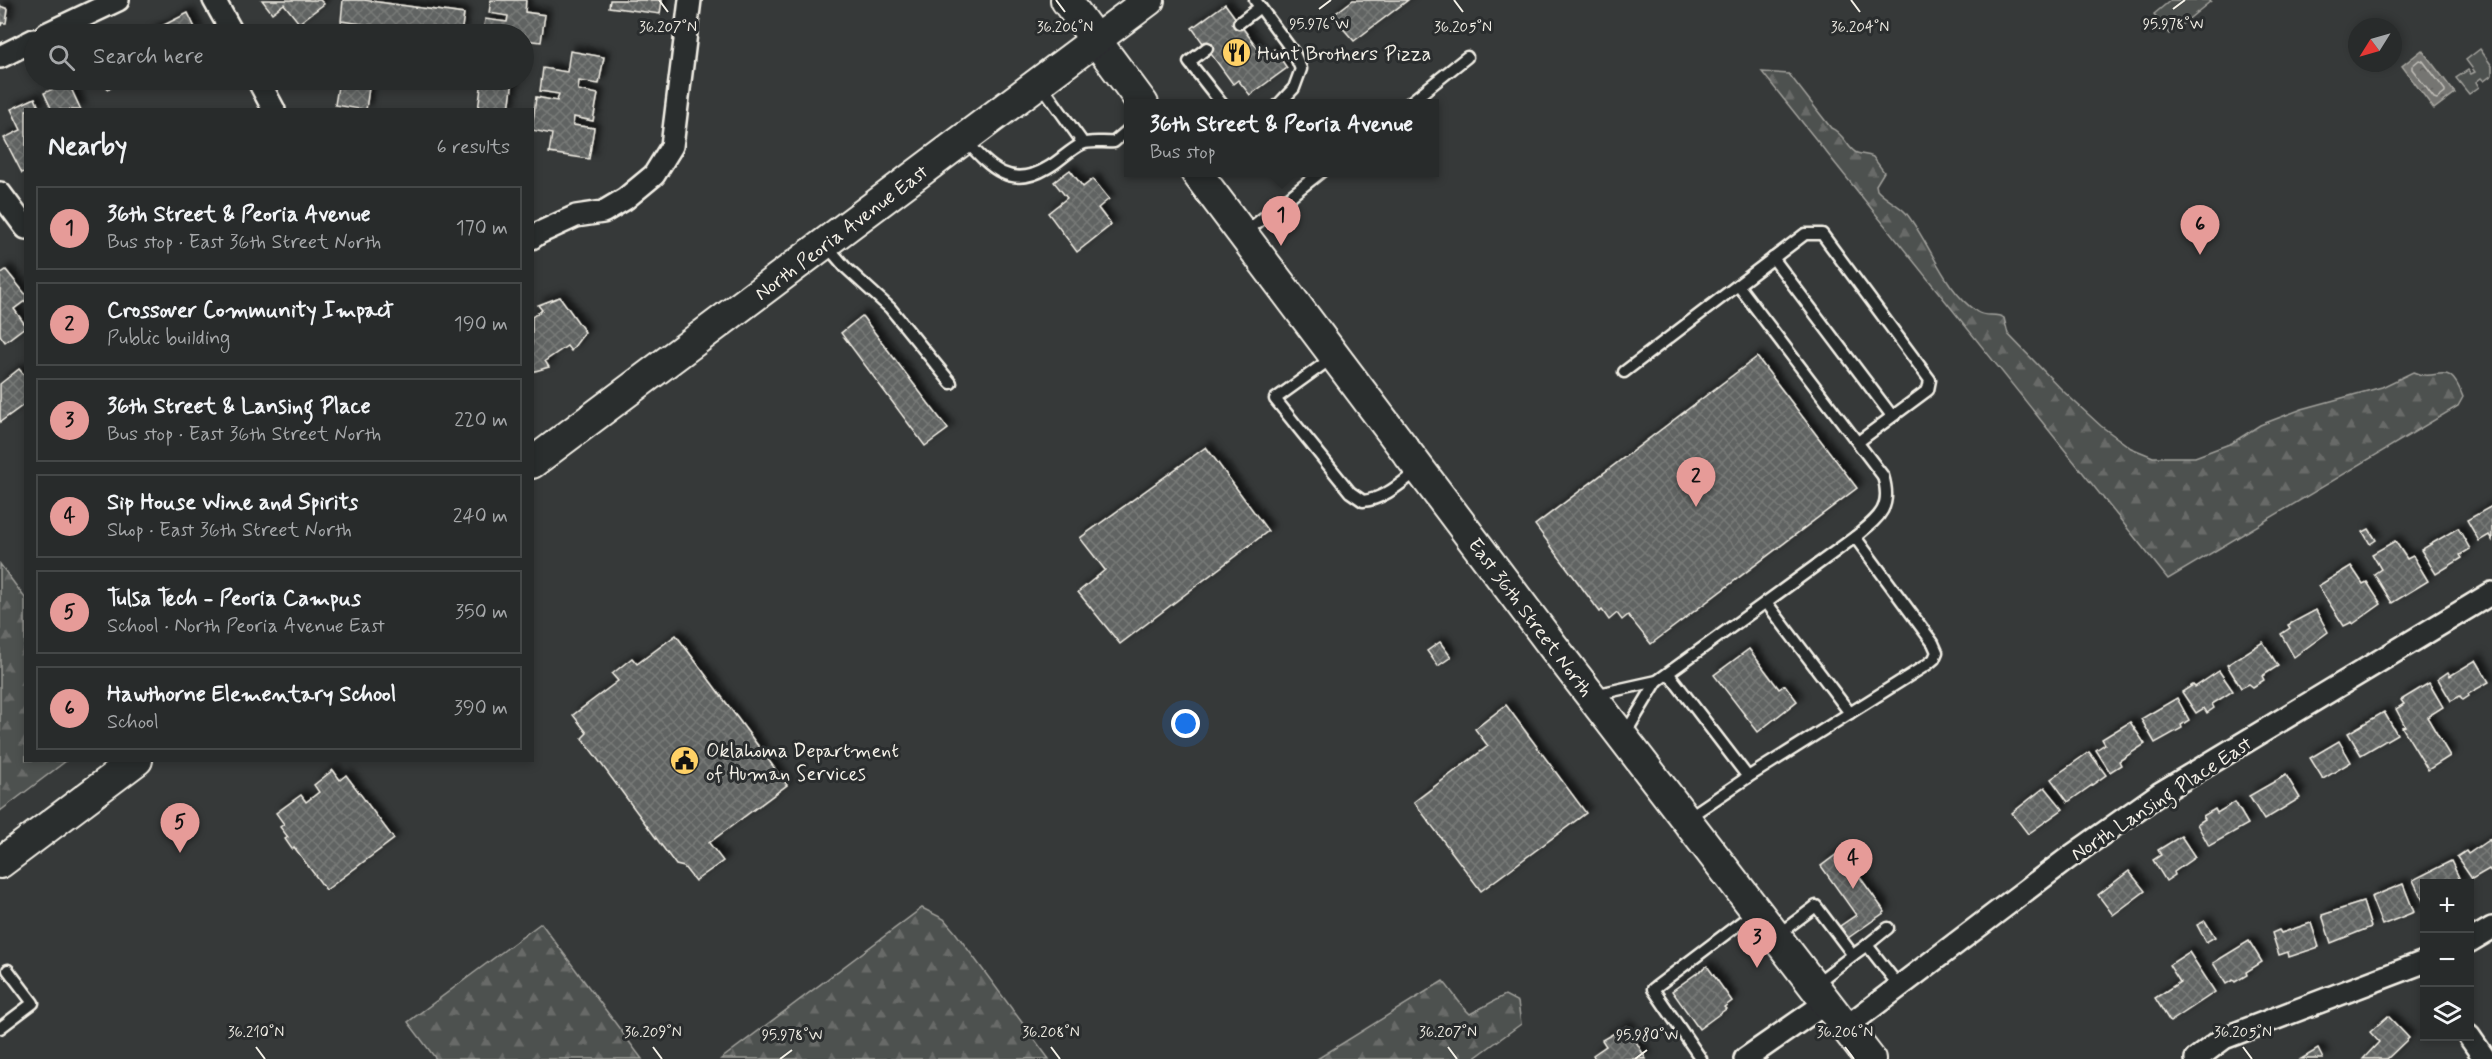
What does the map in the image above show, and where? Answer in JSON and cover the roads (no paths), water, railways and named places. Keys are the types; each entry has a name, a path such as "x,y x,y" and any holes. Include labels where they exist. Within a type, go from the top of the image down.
{"main road":[{"path":"1066,0 1139,99"},
{"name":"North Peoria Avenue East","path":"534,461 1149,0"},
{"name":"East 36th Street North","path":"1200,177 1419,469 1870,1059"},
{"path":"0,863 134,762"}],"street":[{"path":"67,24 118,0"},
{"path":"214,0 227,24"},
{"path":"534,237 576,216 603,212 625,199 654,176 672,146 690,0"},
{"path":"0,57 24,45"},
{"path":"263,90 273,108"},
{"path":"0,194 24,225"},
{"name":"North Lansing Place East","path":"1846,1027 2067,859 2159,794 2492,593"},
{"path":"2474,938 2492,928"},
{"path":"2196,1059 2224,1038 2420,968"},
{"path":"1745,1059 1820,993"},
{"path":"2472,1041 2485,1059"}],"lane":[{"path":"1239,23 1257,3 1294,53 1301,69 1294,88 1284,99"},
{"path":"1207,48 1189,62 1218,99"},
{"path":"1414,99 1467,57"},
{"path":"1040,83 1083,143"},
{"path":"965,139 986,162 1005,174 1023,178 1047,169 1083,143 1114,142 1124,133"},
{"path":"1243,234 1315,177"},
{"path":"1624,372 1805,234 1822,234 1930,380 1928,390 1857,442"},
{"path":"825,243 845,267 890,308 951,383"},
{"path":"1773,258 1892,416"},
{"path":"1591,695 1658,681 1669,674 1855,537 1882,513 1886,504 1888,491 1883,476 1738,285"},
{"path":"1335,356 1275,399 1350,492 1363,501 1374,500 1389,492 1419,469"},
{"path":"1686,819 1934,659 1937,652 1933,643 1855,537"},
{"path":"1766,602 1851,713"},
{"path":"1669,674 1748,777"},
{"path":"1623,737 1658,681"},
{"path":"1776,936 1816,906 1853,955"},
{"path":"1701,1059 1653,989 1756,911"},
{"path":"1820,993 1853,955 1888,928"},
{"path":"1867,945 1899,986"},
{"path":"0,1028 33,1003 8,970"}],"water":[{"path":"2422,50 2455,93 2434,109 2402,66"}],"place":[{"name":"Hunt Brothers Pizza","path":"1236,53"},
{"name":"36th Street & Peoria Avenue","path":"1281,246"},
{"name":"Hawthorne Elementary School","path":"2200,255"},
{"name":"Crossover Community Impact","path":"1696,507"},
{"name":"Oklahoma Department of Human Services","path":"685,761"},
{"name":"Tulsa Tech - Peoria Campus","path":"180,853"},
{"name":"Sip House Wine and Spirits","path":"1853,889"},
{"name":"36th Street & Lansing Place","path":"1757,968"}]}
